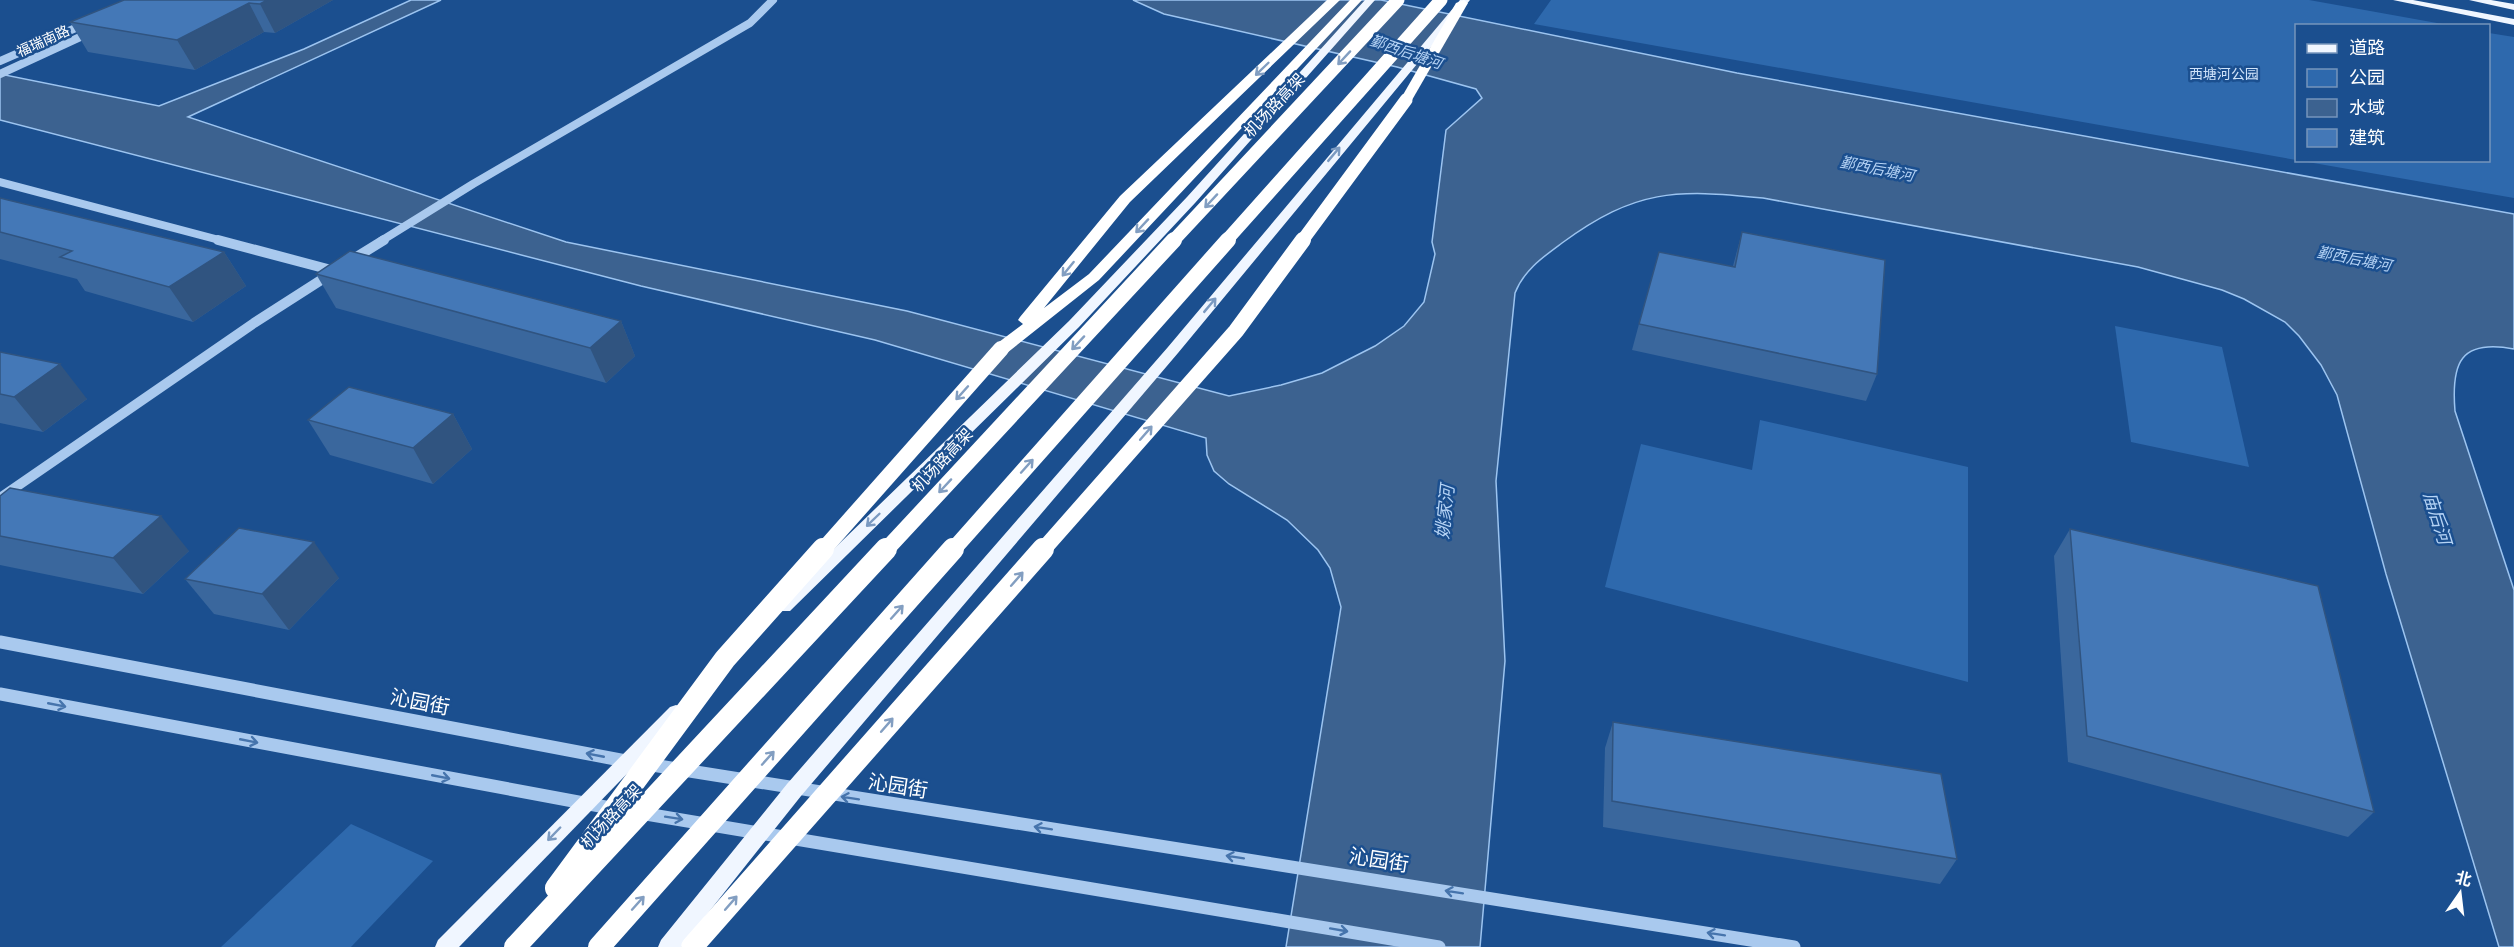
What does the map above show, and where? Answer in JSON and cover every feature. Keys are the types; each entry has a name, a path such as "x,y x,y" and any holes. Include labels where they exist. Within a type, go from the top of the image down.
{"highway":[{"path":"514,947 725,659 1001,349 1125,199 1334,0"},
{"path":"1001,349 1094,277 1356,0"},
{"name":"机场路高架","path":"514,947 1398,0"},
{"path":"599,947 1441,0"},
{"path":"692,947 1236,331 1406,100 1463,2"}],"main road":[{"path":"445,947 626,761 1074,324 1191,200 1370,0"},
{"path":"2398,0 2514,22"},
{"path":"2474,0 2514,7"},
{"path":"668,947 763,832 794,790 1173,350 1463,2"}],"street":[{"path":"0,498 254,323 396,231 750,23 773,0"},
{"name":"福瑞南路","path":"3,60 92,20"},
{"name":"福瑞南路","path":"0,74 97,29"},
{"path":"0,182 335,271"},
{"name":"沁园街","path":"0,642 626,761 794,790 1293,866 1794,947"},
{"path":"0,694 584,804 763,832 1439,947"}],"green space":[{"name":"西塘河公园","path":"1551,0 2309,0 2442,24 2295,24 2295,160 1534,24"},
{"path":"2490,33 2514,37 2514,198 2308,162 2490,162"},
{"path":"2115,326 2222,347 2249,467 2131,442"},
{"path":"1760,420 1968,467 1968,682 1605,587 1641,444 1752,470"},
{"path":"351,824 433,861 351,947 221,947"}],"water":[{"path":"411,0 441,0 188,117 566,242 907,311 1229,396 1281,385 1322,373 1375,346 1404,326 1424,302 1435,254 1432,242 1446,130 1482,98 1476,89 1397,67 1164,14 1133,0 1381,0 1737,73 2514,214 2514,349 2481,348 2463,358 2455,380 2454,394 2455,411 2514,590 2514,947 2499,947 2386,574 2337,395 2321,365 2285,322 2244,299 2222,290 2138,267 1763,198 1680,194 1635,203 1588,225 1541,259 1523,277 1515,293 1496,481 1505,661 1480,947 1286,947 1341,607 1330,568 1318,550 1287,520 1229,484 1214,471 1207,455 1206,438 875,340 641,286 0,120 0,74 159,106 304,49"}],"building":[{"path":"124,0 267,0 260,4 249,3 177,40 70,22"},
{"path":"0,198 224,252 169,287 60,257 72,251 0,232"},
{"path":"1742,232 1885,260 1877,374 1639,324 1659,252 1735,267"},
{"path":"350,251 621,321 590,348 316,274"},
{"path":"0,352 60,364 14,397 0,394"},
{"path":"349,387 453,414 413,448 308,420"},
{"path":"10,488 161,516 113,558 0,536 0,496"},
{"path":"239,528 314,542 262,594 185,579"},
{"path":"2070,529 2318,586 2374,812 2087,736"},
{"path":"1613,722 1941,774 1957,859 1612,801"}],"water label":[{"name":"鄞西后塘河","path":"1406,52"},
{"name":"鄞西后塘河","path":"1877,169"},
{"name":"鄞西后塘河","path":"2354,259"},
{"name":"姚家河","path":"1445,512"},
{"name":"庙后河","path":"2437,518"}]}
